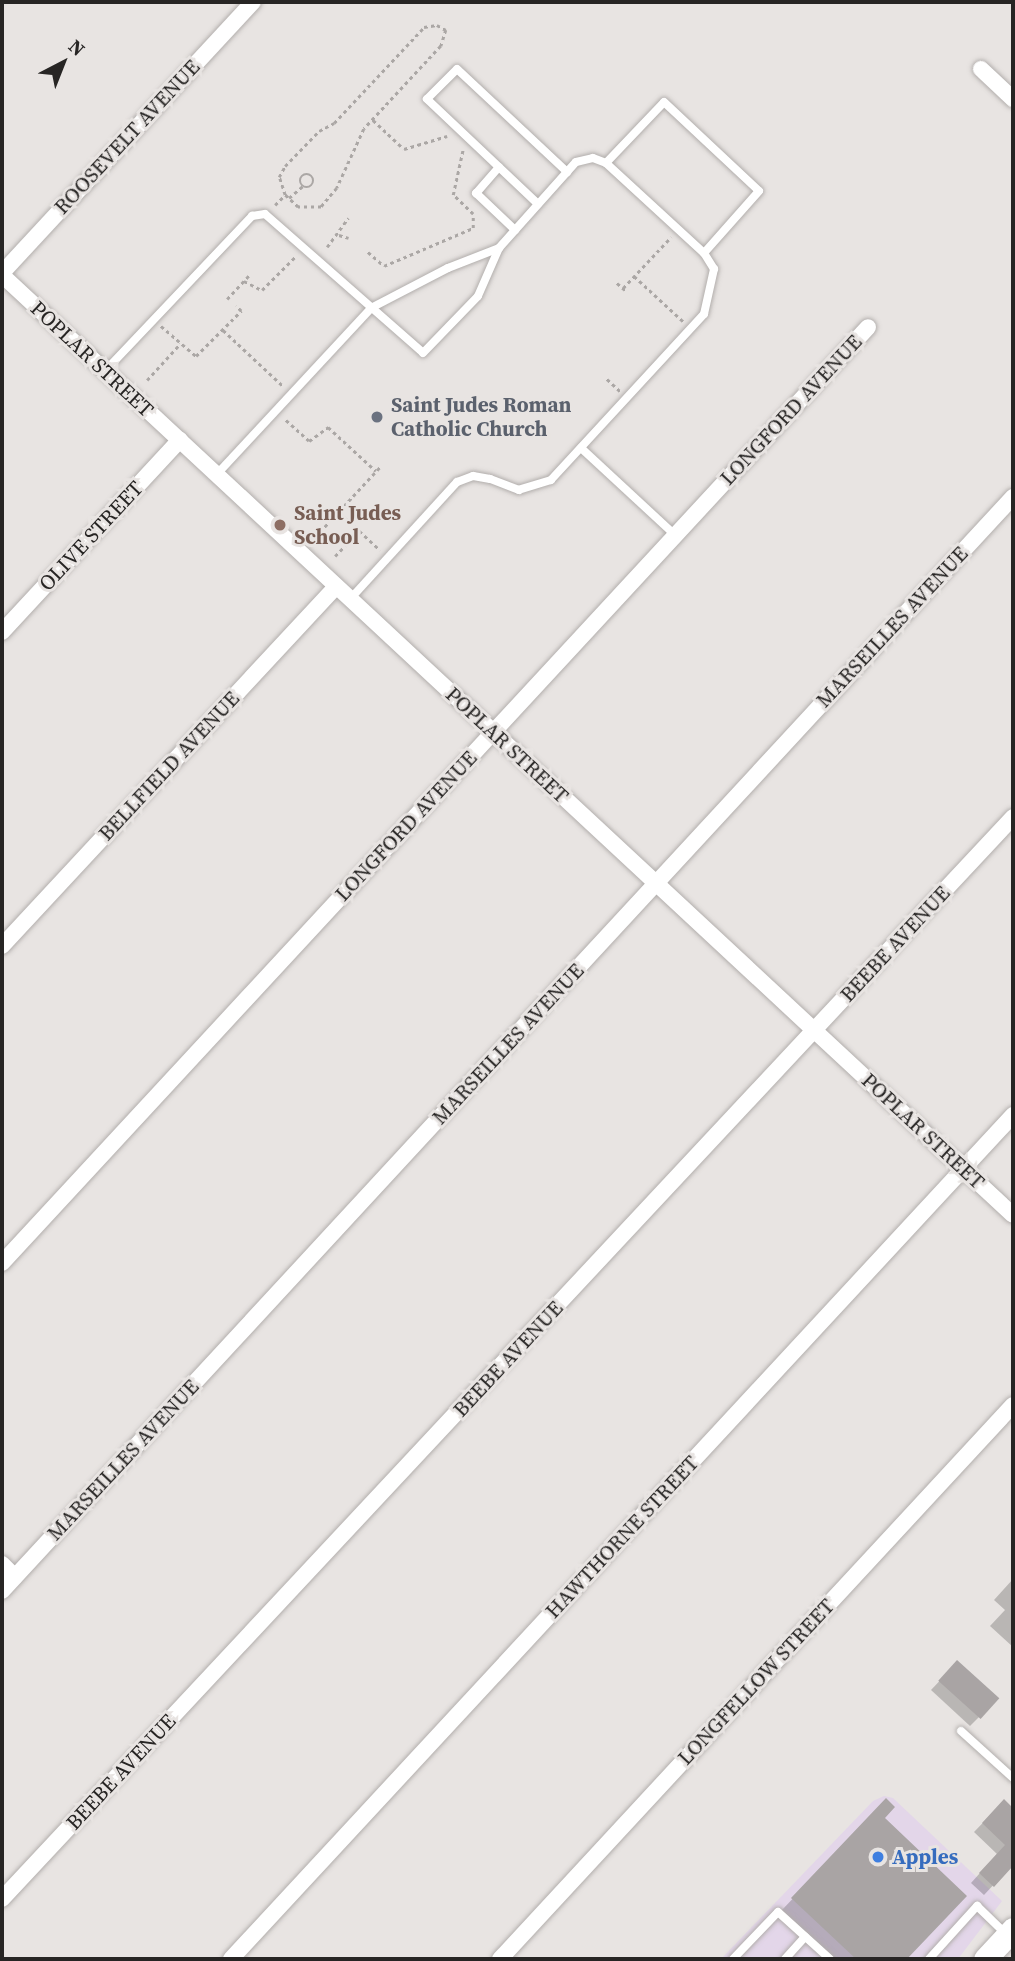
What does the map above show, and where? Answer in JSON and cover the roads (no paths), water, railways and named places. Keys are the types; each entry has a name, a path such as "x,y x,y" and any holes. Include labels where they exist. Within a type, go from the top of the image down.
{"main road":[{"path":"985,1959 1010,1932"}],"street":[{"name":"ROOSEVELT AVENUE","path":"2,274 253,2"},
{"path":"981,69 1013,99"},
{"name":"POPLAR STREET","path":"2,274 1013,1215"},
{"name":"LONGFORD AVENUE","path":"2,1263 868,327"},
{"name":"OLIVE STREET","path":"2,632 180,440"},
{"name":"MARSEILLES AVENUE","path":"2,1591 1013,497"},
{"name":"BELLFIELD AVENUE","path":"2,946 336,586"},
{"name":"BEEBE AVENUE","path":"2,1899 1013,817"},
{"name":"HAWTHORNE STREET","path":"232,1959 1013,1115"},
{"name":"LONGFELLOW STREET","path":"499,1959 1013,1405"},
{"path":"2,1564 15,1577"}],"lane":[{"path":"538,204 427,99 457,69 567,172"},
{"path":"606,163 664,102 759,191 704,253"},
{"path":"105,371 252,216 265,214 424,353 483,289 499,248 576,162 593,158 606,163 704,253 714,269 704,314 551,480 519,490 473,477 457,482 350,599"},
{"path":"499,167 476,193 515,230"},
{"path":"217,474 371,308 448,268 499,248"},
{"path":"581,448 675,535"},
{"path":"961,1731 1013,1778"},
{"path":"929,1959 977,1906 1010,1932"},
{"path":"733,1959 778,1912 830,1959"},
{"path":"785,1959 805,1937"}],"place":[{"name":"Saint Judes Roman Catholic Church","path":"377,417"},
{"name":"Saint Judes School","path":"280,525"},
{"name":"Apples","path":"878,1857"}]}
